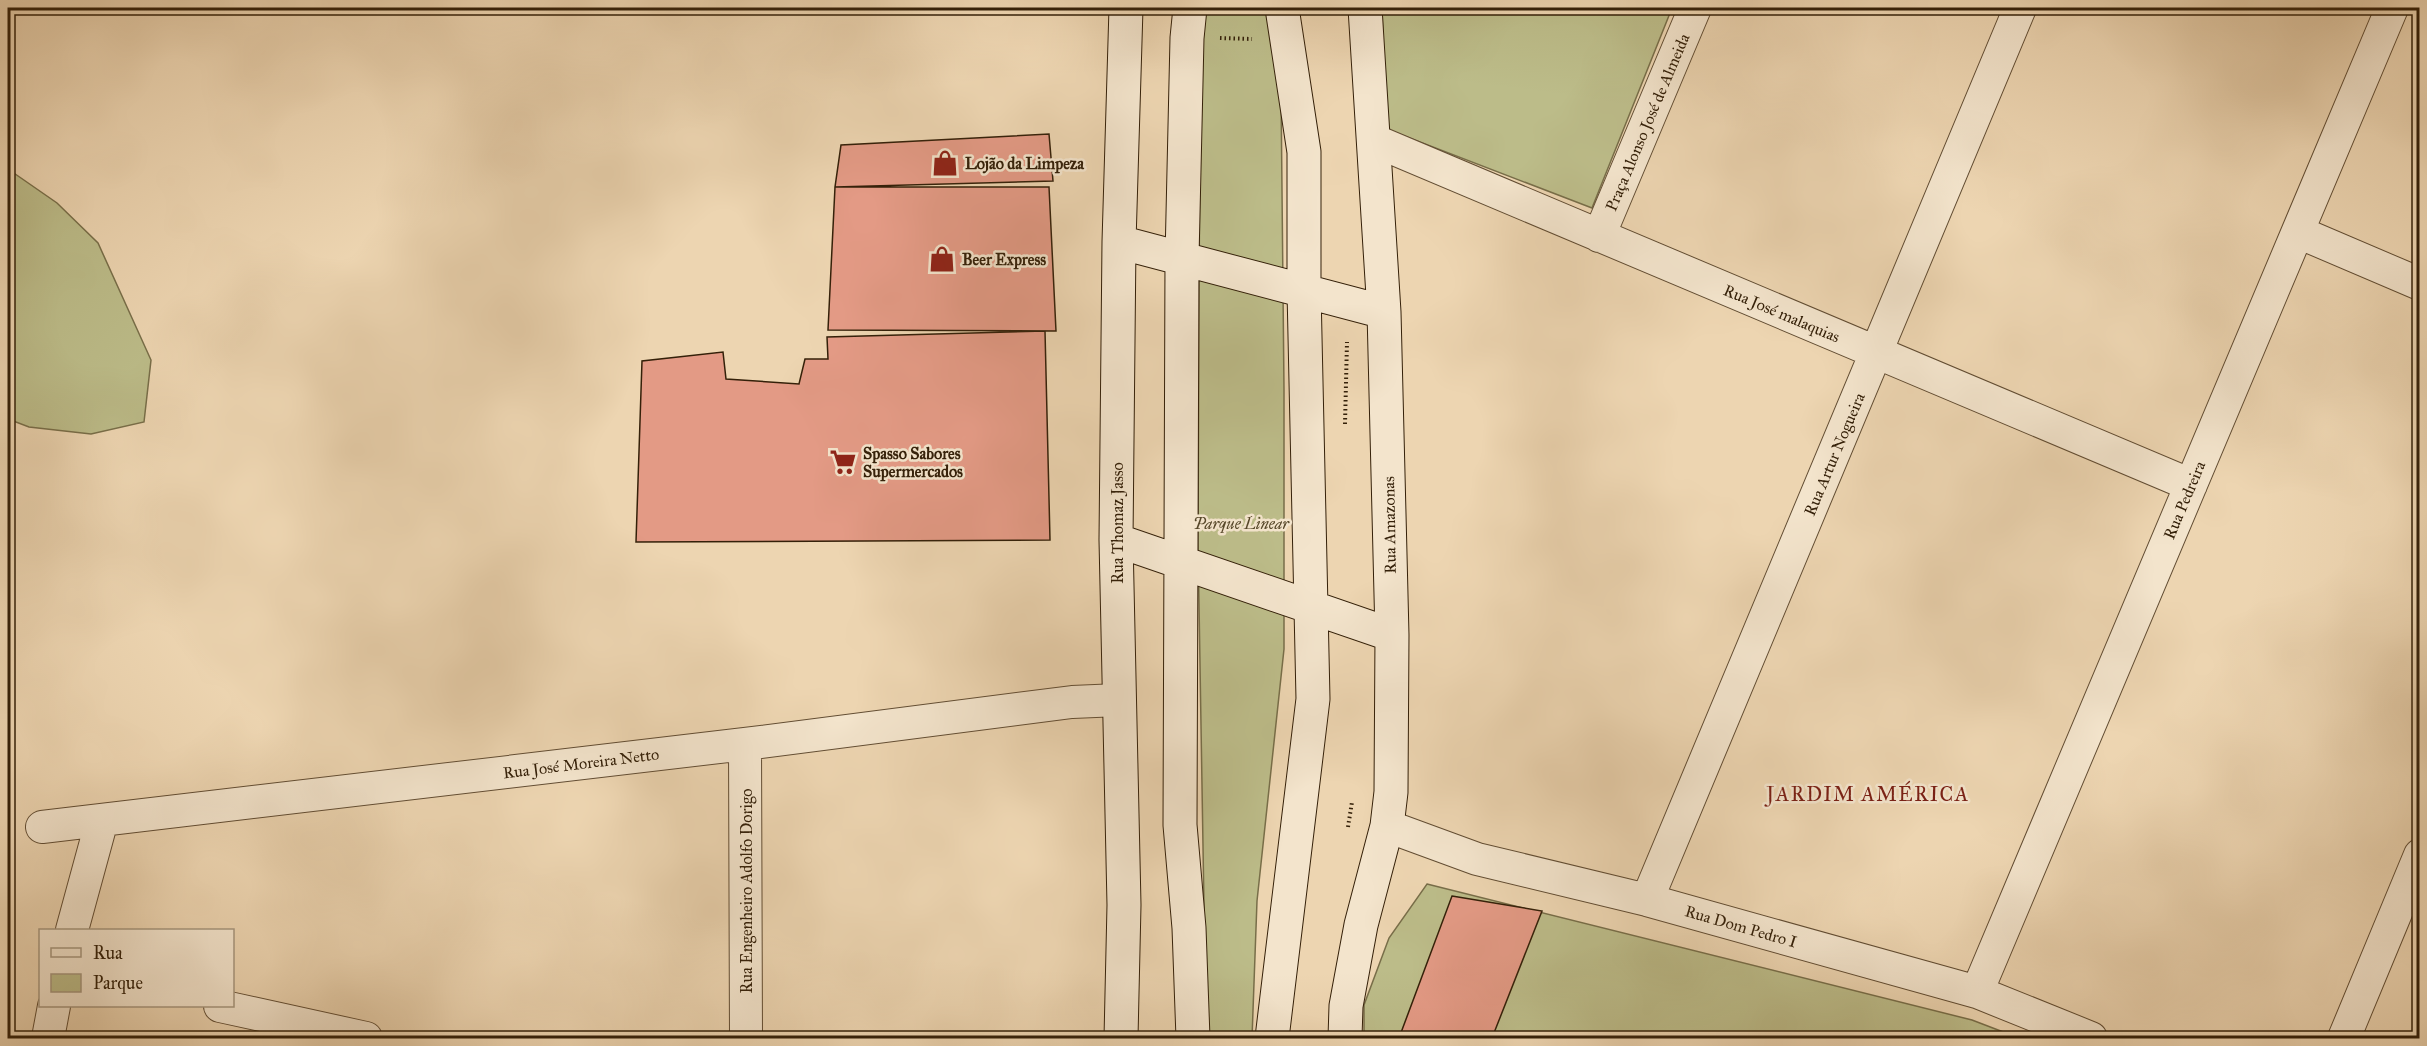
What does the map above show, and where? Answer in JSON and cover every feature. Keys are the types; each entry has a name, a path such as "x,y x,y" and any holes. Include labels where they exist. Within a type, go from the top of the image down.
{"main road":[{"name":"Rua Thomaz Jasso","path":"1121,1038 1124,905 1116,540 1119,242 1126,8"},
{"path":"1190,8 1187,38 1182,258 1180,825 1189,928 1193,1038"},
{"path":"1272,1038 1313,699 1304,291 1304,152 1282,8"},
{"name":"Rua Amazonas","path":"1345,1038 1346,1006 1361,925 1387,826 1391,782 1392,635 1384,312 1365,8"},
{"path":"1119,242 1384,312"},
{"path":"1116,540 1392,635"}],"street":[{"name":"Praça Alonso José de Almeida","path":"1599,236 1695,8"},
{"name":"Rua Artur Nogueira","path":"1647,900 2020,8"},
{"name":"Rua Pedreira","path":"1977,992 2392,8"},
{"name":"Rua José malaquias","path":"1373,140 2191,485"},
{"path":"2298,232 2420,284"},
{"name":"Rua José Moreira Netto","path":"42,827 745,744 1072,702 1119,700"},
{"name":"Rua Engenheiro Adolfo Dorigo","path":"745,744 746,1038"},
{"path":"72,929 102,820"},
{"name":"Rua Dom Pedro I","path":"1387,826 1477,859 1647,900 1977,992 2091,1038"},
{"path":"2344,1038 2420,855"},
{"path":"48,1038 54,1007"},
{"path":"229,1007 366,1038"}],"green space":[{"name":"Parque Linear","path":"1205,8 1269,8 1281,90 1284,649 1257,901 1252,1038 1203,1038 1204,907 1198,543 1200,93"},
{"path":"1382,8 1672,8 1592,208 1386,129"},
{"path":"8,169 57,203 98,243 151,360 144,422 91,434 29,427 8,419"},
{"path":"1427,884 1972,1020 2019,1038 1364,1038 1364,1005 1389,938"}],"building":[{"name":"Lojão da Limpeza","path":"1049,134 1053,181 835,187 841,145"},
{"name":"Beer Express","path":"835,187 1049,187 1056,331 828,330"},
{"name":"Spasso Sabores Supermercados","path":"1045,331 1050,540 636,542 642,361 723,352 726,379 799,384 805,359 828,359 827,337"},
{"path":"1452,896 1542,911 1492,1038 1399,1038"}],"place":[{"name":"Lojão da Limpeza","path":"945,163"},
{"name":"Beer Express","path":"942,259"},
{"name":"Spasso Sabores Supermercados","path":"843,462"}],"district":[{"name":"JARDIM AMÉRICA","path":"1868,794"}]}
